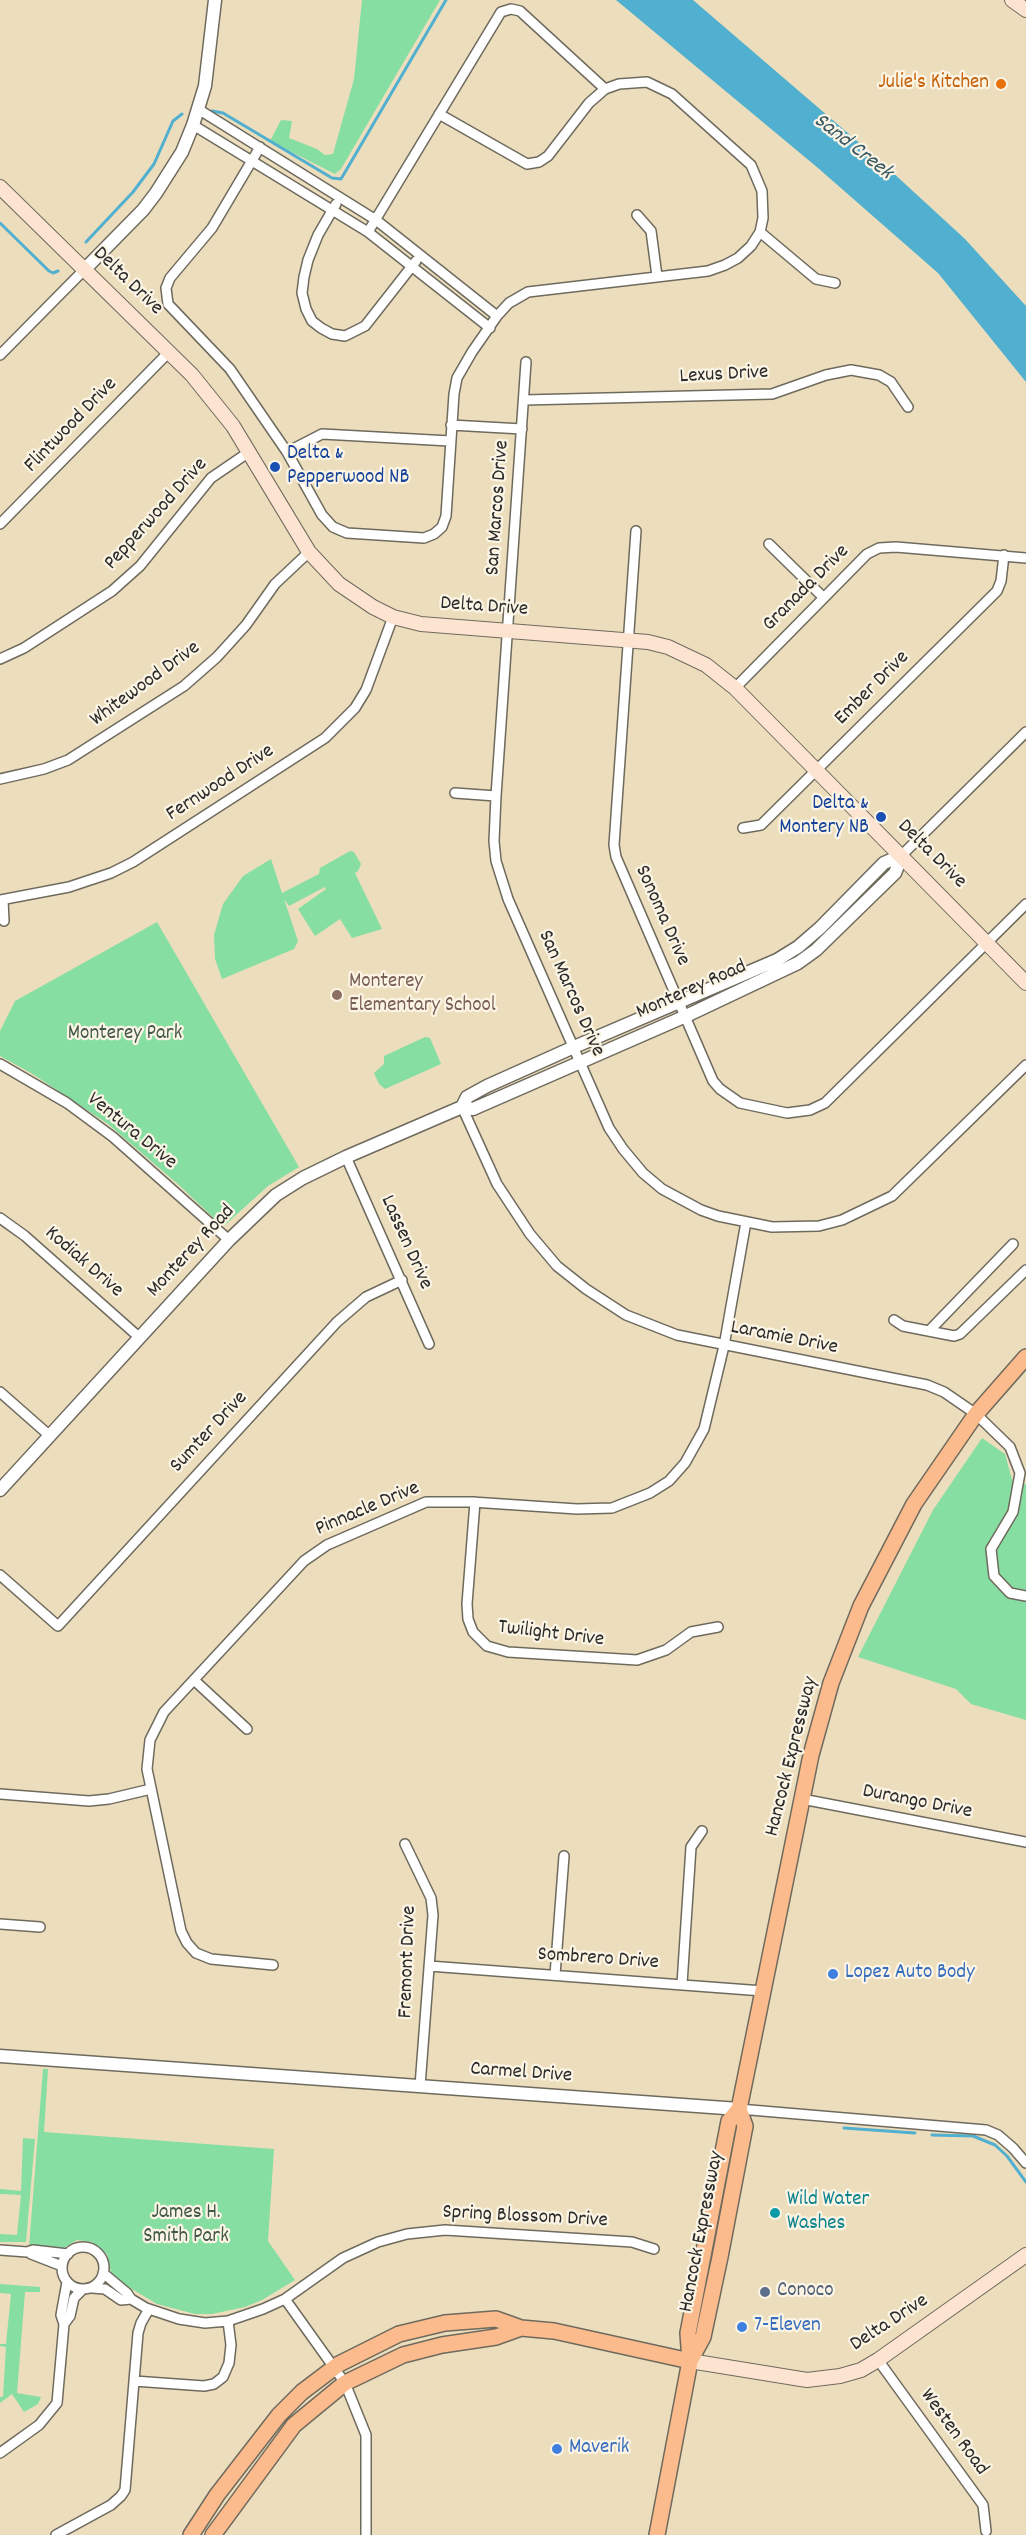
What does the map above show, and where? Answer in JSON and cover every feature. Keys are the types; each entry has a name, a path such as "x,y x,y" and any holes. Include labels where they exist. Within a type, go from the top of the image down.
{"main road":[{"path":"1012,0 1026,10"},
{"name":"Delta Drive","path":"0,187 169,352 213,400 249,452 309,552 339,584 372,607 393,617 421,624 628,640 668,647 689,655 735,688 1026,983"},
{"name":"Hancock Expressway","path":"657,2535 690,2361 703,2337 720,2257 745,2126 739,2109 802,1798 824,1705 861,1606 914,1504 976,1414 1026,1357"},
{"name":"Delta Drive","path":"690,2361 807,2380 840,2376 861,2370 1026,2255"},
{"path":"191,2535 239,2466 279,2415 333,2368 376,2344 424,2327 496,2319 521,2328 554,2331 690,2361"},
{"path":"213,2535 294,2425 345,2383 403,2355 442,2345 496,2337 521,2328"},
{"path":"236,2502 230,2492 239,2466"}],"street":[{"path":"0,355 143,210 182,152 198,109 209,62 215,0"},
{"path":"368,232 501,12 510,9 520,11 605,89"},
{"path":"260,147 212,228 170,278 165,288 165,297 172,311 188,324 230,369 287,452 322,515 333,526 347,533 424,538 434,534 442,526 446,516 451,425 457,378 497,316 519,296 528,292 708,271 725,265 744,252 760,232 763,218 762,191 751,165 672,94 647,82 619,84 605,89 589,103 548,156 539,162 527,164 439,114"},
{"path":"198,109 376,219 497,316"},
{"path":"193,125 333,208 368,232 490,328"},
{"path":"340,198 318,235 304,277 302,293 306,309 312,321 321,328 332,334 345,336 365,326 421,254"},
{"path":"637,215 651,231 657,276"},
{"path":"760,232 816,279 835,283"},
{"name":"Flintwood Drive","path":"0,524 169,352"},
{"name":"San Marcos Drive","path":"526,362 494,841 500,877 609,1128 622,1149 643,1173 681,1201 718,1216 795,1228 819,1226 842,1221 869,1210 892,1196 1026,1065"},
{"name":"Lexus Drive","path":"524,400 772,393 826,375 851,370 879,375 891,382 908,407"},
{"path":"451,425 522,429"},
{"path":"287,452 309,438 322,434 450,441"},
{"name":"Pepperwood Drive","path":"0,659 24,648 112,591 140,566 211,478 249,452"},
{"name":"Sonoma Drive","path":"636,531 614,845 616,856 713,1081 720,1089 741,1103 787,1113 810,1110 825,1103 1026,904"},
{"path":"769,544 824,597"},
{"name":"Granada Drive","path":"735,688 867,554 879,548 1026,558"},
{"name":"Whitewood Drive","path":"0,778 44,769 68,760 184,686 217,657 246,625 275,584 309,552"},
{"name":"Ember Drive","path":"742,828 761,825 997,591 1001,581 1004,555"},
{"name":"Fernwood Drive","path":"1,900 69,887 111,873 133,862 325,738 356,708 366,690 393,617"},
{"name":"Monterey Road","path":"462,1107 467,1097 574,1047 777,960 798,947 884,863 902,855 1026,732"},
{"path":"455,793 496,796"},
{"name":"Monterey Road","path":"0,1490 229,1240 276,1195 346,1156 462,1107 473,1109 686,1016 798,963 816,950 895,873 902,855"},
{"path":"1,900 4,921"},
{"name":"Ventura Drive","path":"0,1064 67,1103 112,1137 229,1240"},
{"name":"Laramie Drive","path":"462,1107 497,1184 530,1234 557,1266 586,1289 626,1315 677,1335 723,1346 927,1385 944,1392 976,1414 1010,1447 1020,1473 1013,1512 991,1549 993,1576 1010,1593 1026,1596"},
{"name":"Lassen Drive","path":"346,1156 429,1344"},
{"name":"Kodiak Drive","path":"0,1218 25,1236 140,1338"},
{"name":"Pinnacle Drive","path":"273,1965 211,1959 196,1953 180,1930 147,1769 150,1740 164,1712 314,1552 426,1502 475,1502 593,1509 628,1504 650,1494 669,1481 685,1463 705,1429 746,1222"},
{"path":"928,1331 1013,1244"},
{"path":"894,1320 903,1326 954,1336 960,1334 1026,1270"},
{"name":"Sumter Drive","path":"0,1575 58,1626 337,1322 366,1297 402,1280"},
{"path":"0,1392 50,1436"},
{"name":"Twilight Drive","path":"475,1502 467,1604 468,1619 473,1632 487,1646 508,1652 637,1660 666,1650 691,1632 718,1628"},
{"path":"194,1680 247,1729"},
{"path":"0,1794 89,1801 109,1799 151,1789"},
{"name":"Durango Drive","path":"802,1798 1026,1842"},
{"path":"682,1984 691,1847 702,1831"},
{"name":"Fremont Drive","path":"405,1844 431,1898 433,1915 420,2086"},
{"path":"555,1975 564,1856"},
{"path":"0,1924 40,1927"},
{"name":"Sombrero Drive","path":"429,1966 763,1991"},
{"name":"Carmel Drive","path":"0,2056 739,2109 986,2130 998,2135 1026,2163"},
{"name":"Spring Blossom Drive","path":"88,2288 105,2289 121,2300 131,2300 179,2319 205,2323 228,2320 285,2299 343,2258 393,2237 421,2232 445,2229 629,2242 654,2249"},
{"path":"27,2252 33,2250 68,2254 81,2247 89,2248 102,2259 103,2273 100,2282 74,2298 70,2316 64,2324"},
{"path":"0,2250 27,2252 62,2266"},
{"path":"0,2452 39,2425 57,2403 64,2324 62,2315 67,2282 62,2266 68,2254"},
{"name":"Spring Blossom Drive","path":"103,2273 127,2293 131,2300"},
{"path":"67,2282 74,2288 88,2288"},
{"path":"285,2299 345,2383 366,2435 366,2535"},
{"path":"56,2535 111,2505 125,2490 138,2333 149,2309"},
{"path":"134,2381 204,2386 214,2384 223,2377 229,2363 231,2345 228,2320"},
{"name":"Westen Road","path":"878,2360 983,2505 986,2531"}],"green space":[{"path":"362,0 440,0 341,169 335,174 270,141 281,120 292,121 289,138 317,149 325,155 333,154 354,79"},
{"path":"350,851 354,852 361,864 355,873 382,929 352,938 340,919 315,936 298,909 326,889 325,887 289,906 284,899 298,941 294,949 222,979 215,959 214,935 223,904 243,876 271,859 282,893 319,874 320,868"},
{"name":"Monterey Park","path":"157,922 299,1167 268,1186 225,1225 220,1224 108,1124 31,1073 0,1056 0,1031 15,1001"},
{"path":"425,1037 430,1038 441,1064 385,1089 379,1084 374,1073 384,1064 384,1056"},
{"path":"982,1438 1005,1454 1013,1483 1026,1484 1026,1720 971,1704 956,1689 858,1657 933,1510"},
{"name":"James H. Smith Park","path":"43,2069 48,2069 44,2132 274,2149 268,2241 295,2280 262,2300 245,2307 212,2314 195,2314 157,2304 115,2279 107,2254 92,2242 77,2240 59,2251 29,2247"},
{"path":"23,2138 35,2139 26,2242 0,2242 0,2234 17,2235 21,2195 0,2194 0,2189 21,2191"},
{"path":"0,2284 40,2287 40,2292 25,2292 17,2393 41,2397 38,2404 24,2412 12,2394 0,2403 0,2397 3,2397 6,2347 0,2344 6,2344 11,2294 0,2293"}],"water":[{"name":"Sand Creek","path":"616,0 693,0 878,159 965,239 1026,306 1026,382 938,273 818,168"}],"waterway":[{"path":"212,111 223,113 332,178 341,179 446,0"},
{"path":"86,242 133,192 154,164 173,121 182,114"},
{"path":"0,223 49,271 53,273 58,271"},
{"path":"844,2128 915,2133"},
{"path":"932,2135 973,2136 995,2145 1007,2156 1026,2182"}],"place":[{"name":"Julie's Kitchen","path":"1001,84"},
{"name":"Delta & Pepperwood NB","path":"275,467"},
{"name":"Delta & Montery NB","path":"881,817"},
{"name":"Monterey Elementary School","path":"337,995"},
{"name":"Lopez Auto Body","path":"833,1974"},
{"name":"Wild Water Washes","path":"775,2213"},
{"name":"Conoco","path":"765,2292"},
{"name":"7-Eleven","path":"742,2327"},
{"name":"Maverik","path":"557,2449"}]}
